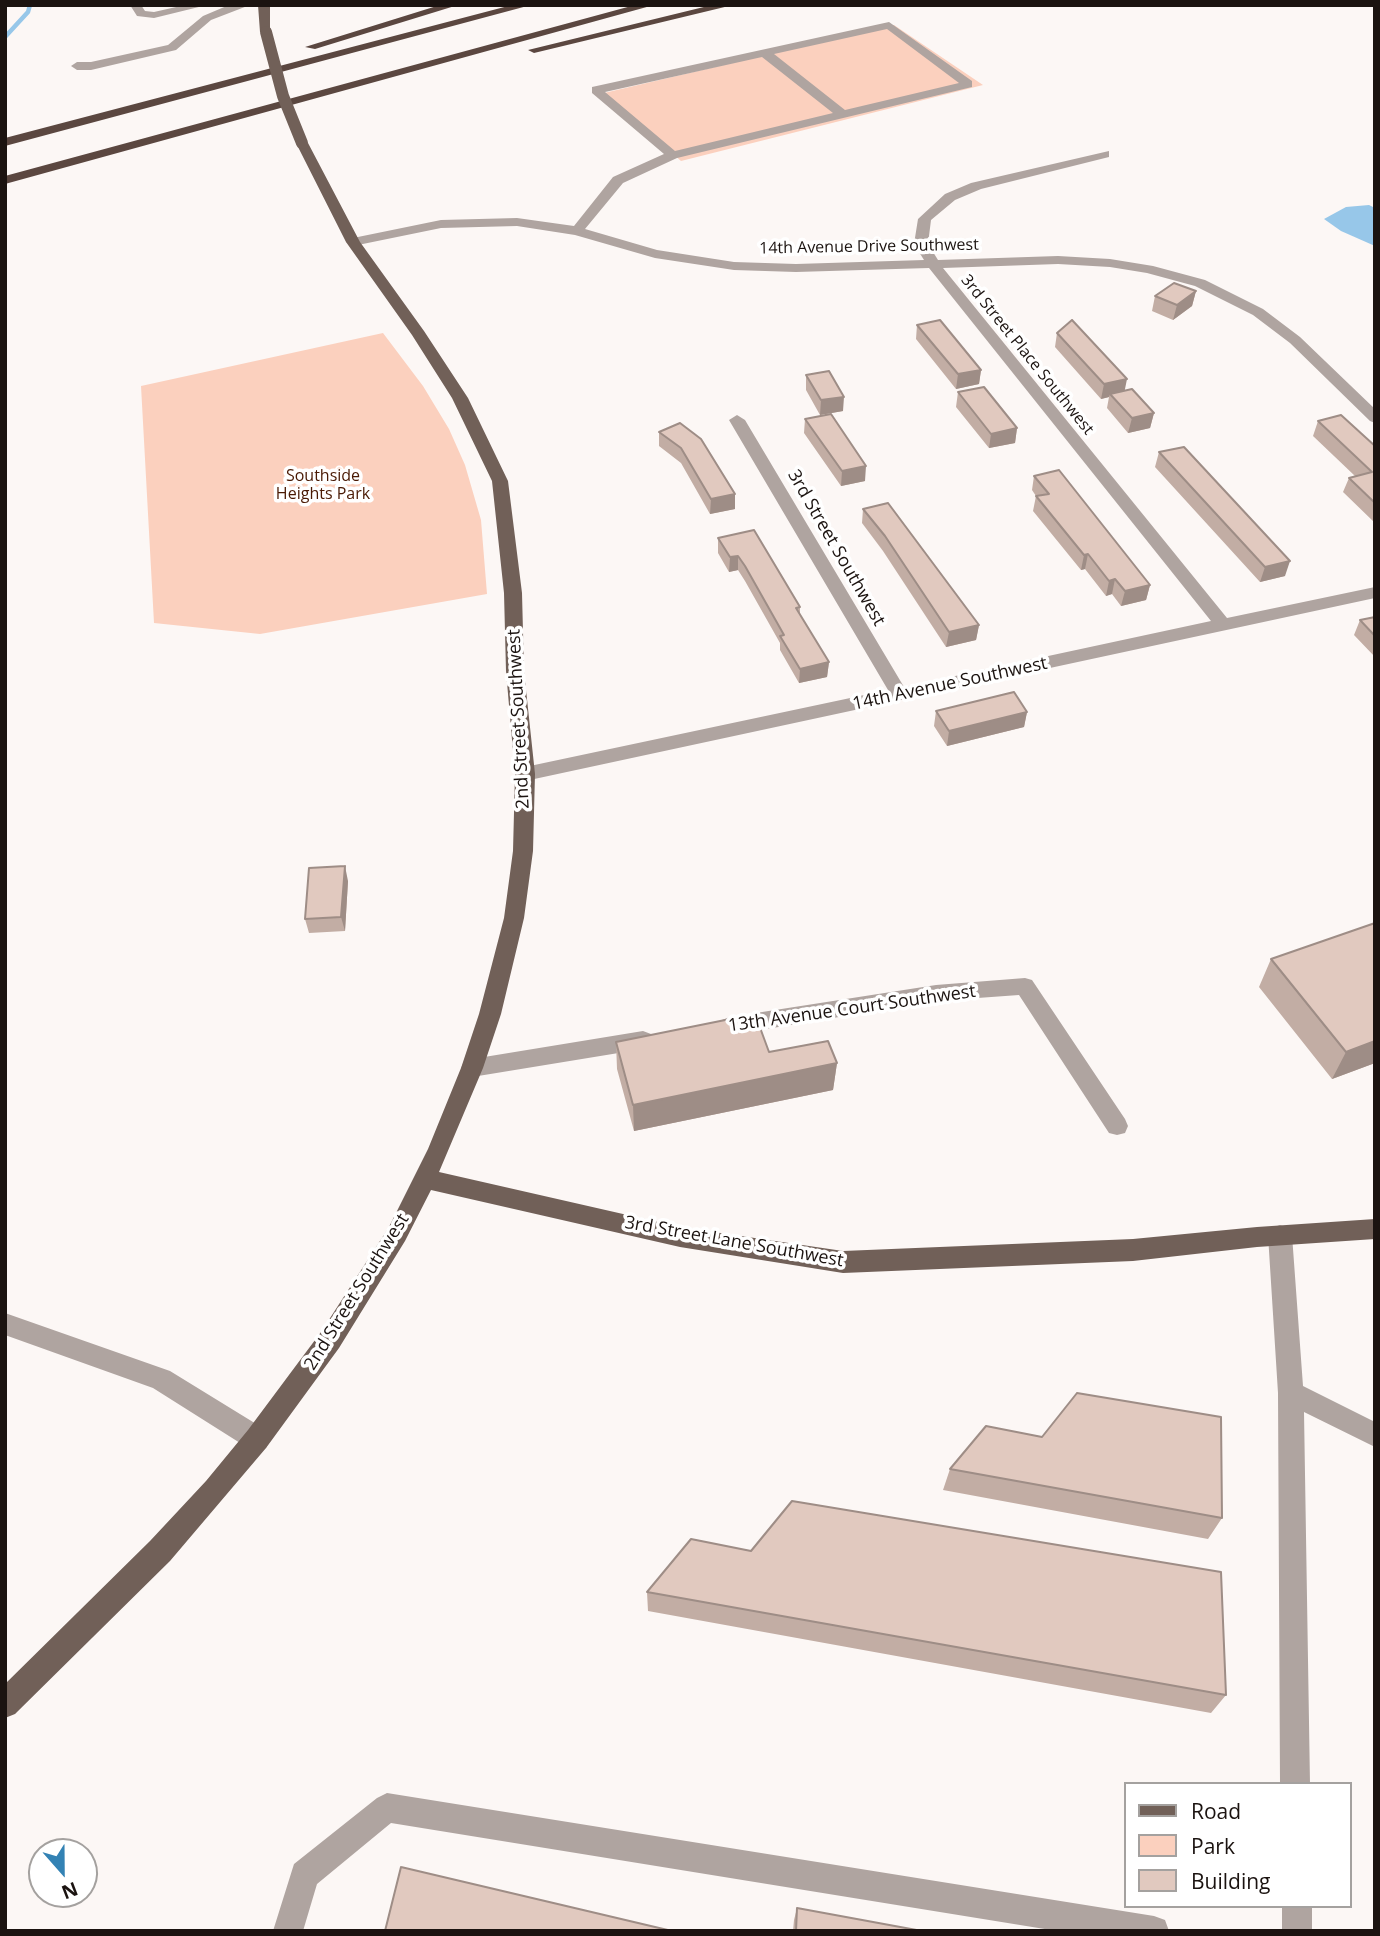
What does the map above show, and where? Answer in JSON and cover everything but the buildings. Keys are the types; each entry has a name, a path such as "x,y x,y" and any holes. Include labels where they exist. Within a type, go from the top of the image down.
{"highway":[{"path":"295,52 453,5"},
{"path":"5,142 526,5"},
{"path":"5,180 649,5"},
{"path":"239,118 728,5"},
{"path":"5,135 282,55"}],"main road":[{"name":"2nd Street Southwest","path":"5,1704 160,1551 257,1439 330,1340 397,1234 425,1179 472,1068 490,1014 514,918 523,851 525,774 515,671 513,593 500,481 460,398 354,242 302,143 283,96 266,32 264,5"},
{"name":"3rd Street Lane Southwest","path":"425,1179 681,1237 843,1262 1133,1250 1268,1236 1375,1229"}],"street":[{"path":"135,5 141,13 153,15 202,5"},
{"path":"77,66 91,66 172,48 207,18 223,10 245,5"},
{"path":"577,231 618,180 673,155 968,83 890,25 596,90 673,155"},
{"path":"765,52 842,114"},
{"name":"3rd Street Place Southwest","path":"1105,154 976,186 939,204 925,219 920,244 932,264 1031,390 1223,625"},
{"name":"14th Avenue Drive Southwest","path":"354,242 422,227 470,222 517,222 577,231 655,254 734,266 796,268 1058,260 1110,263 1148,269 1200,283 1258,312 1295,340 1375,418"},
{"name":"3rd Street Southwest","path":"737,420 900,695"},
{"name":"14th Avenue Southwest","path":"525,774 1375,592"},
{"name":"13th Avenue Court Southwest","path":"704,1031 936,993 1025,986 1117,1126"},
{"path":"472,1068 663,1037"},
{"path":"1268,1236 1291,1393 1295,1782"},
{"path":"5,1324 161,1379 257,1439"},
{"path":"1291,1393 1375,1435"},
{"path":"288,1931 305,1875 387,1808 1154,1931"},
{"path":"1297,1908 1297,1931"}],"green space":[{"path":"894,25 983,85 681,161 604,93"},
{"name":"Southside Heights Park","path":"383,333 423,386 449,429 465,465 481,520 487,594 260,634 154,623 141,386"}],"water":[{"path":"1369,205 1375,208 1375,246 1341,231 1324,219 1346,207"}],"waterway":[{"path":"5,37 28,12 30,5"}]}
